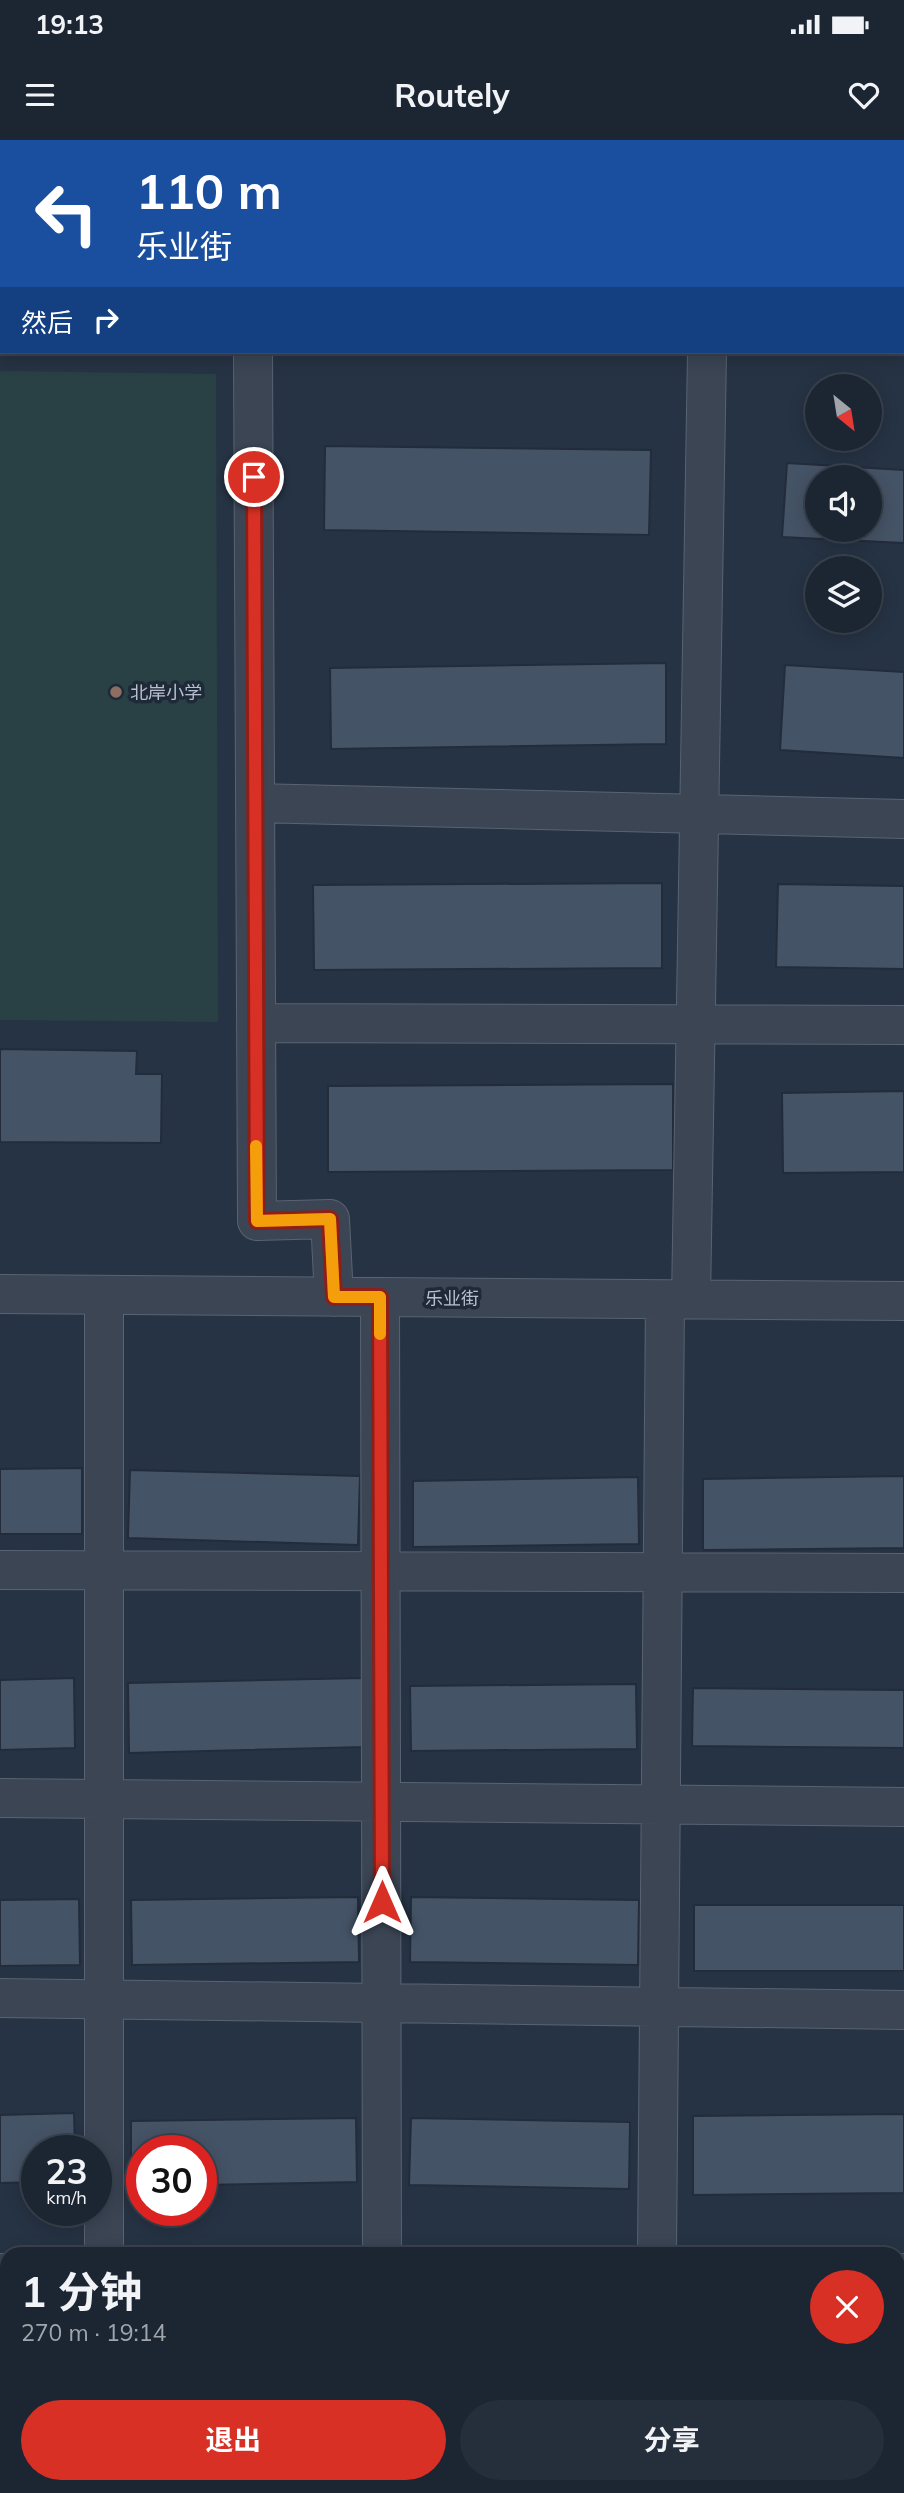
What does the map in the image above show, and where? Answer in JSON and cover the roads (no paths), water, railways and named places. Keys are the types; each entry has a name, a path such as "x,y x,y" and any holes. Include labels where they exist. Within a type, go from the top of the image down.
{"street":[{"path":"253,354 257,1221 330,1219 334,1297"},
{"path":"657,2247 662,1572 696,1024 707,354"},
{"path":"255,803 904,819"},
{"path":"256,1023 904,1025"},
{"name":"乐业街","path":"0,1294 904,1301"},
{"path":"104,1295 104,2247"},
{"path":"380,1297 382,2247"},
{"path":"0,1570 904,1573"},
{"path":"0,1798 904,1807"},
{"path":"0,1998 904,2010"}],"place":[{"name":"北岸小学","path":"116,692"}]}
